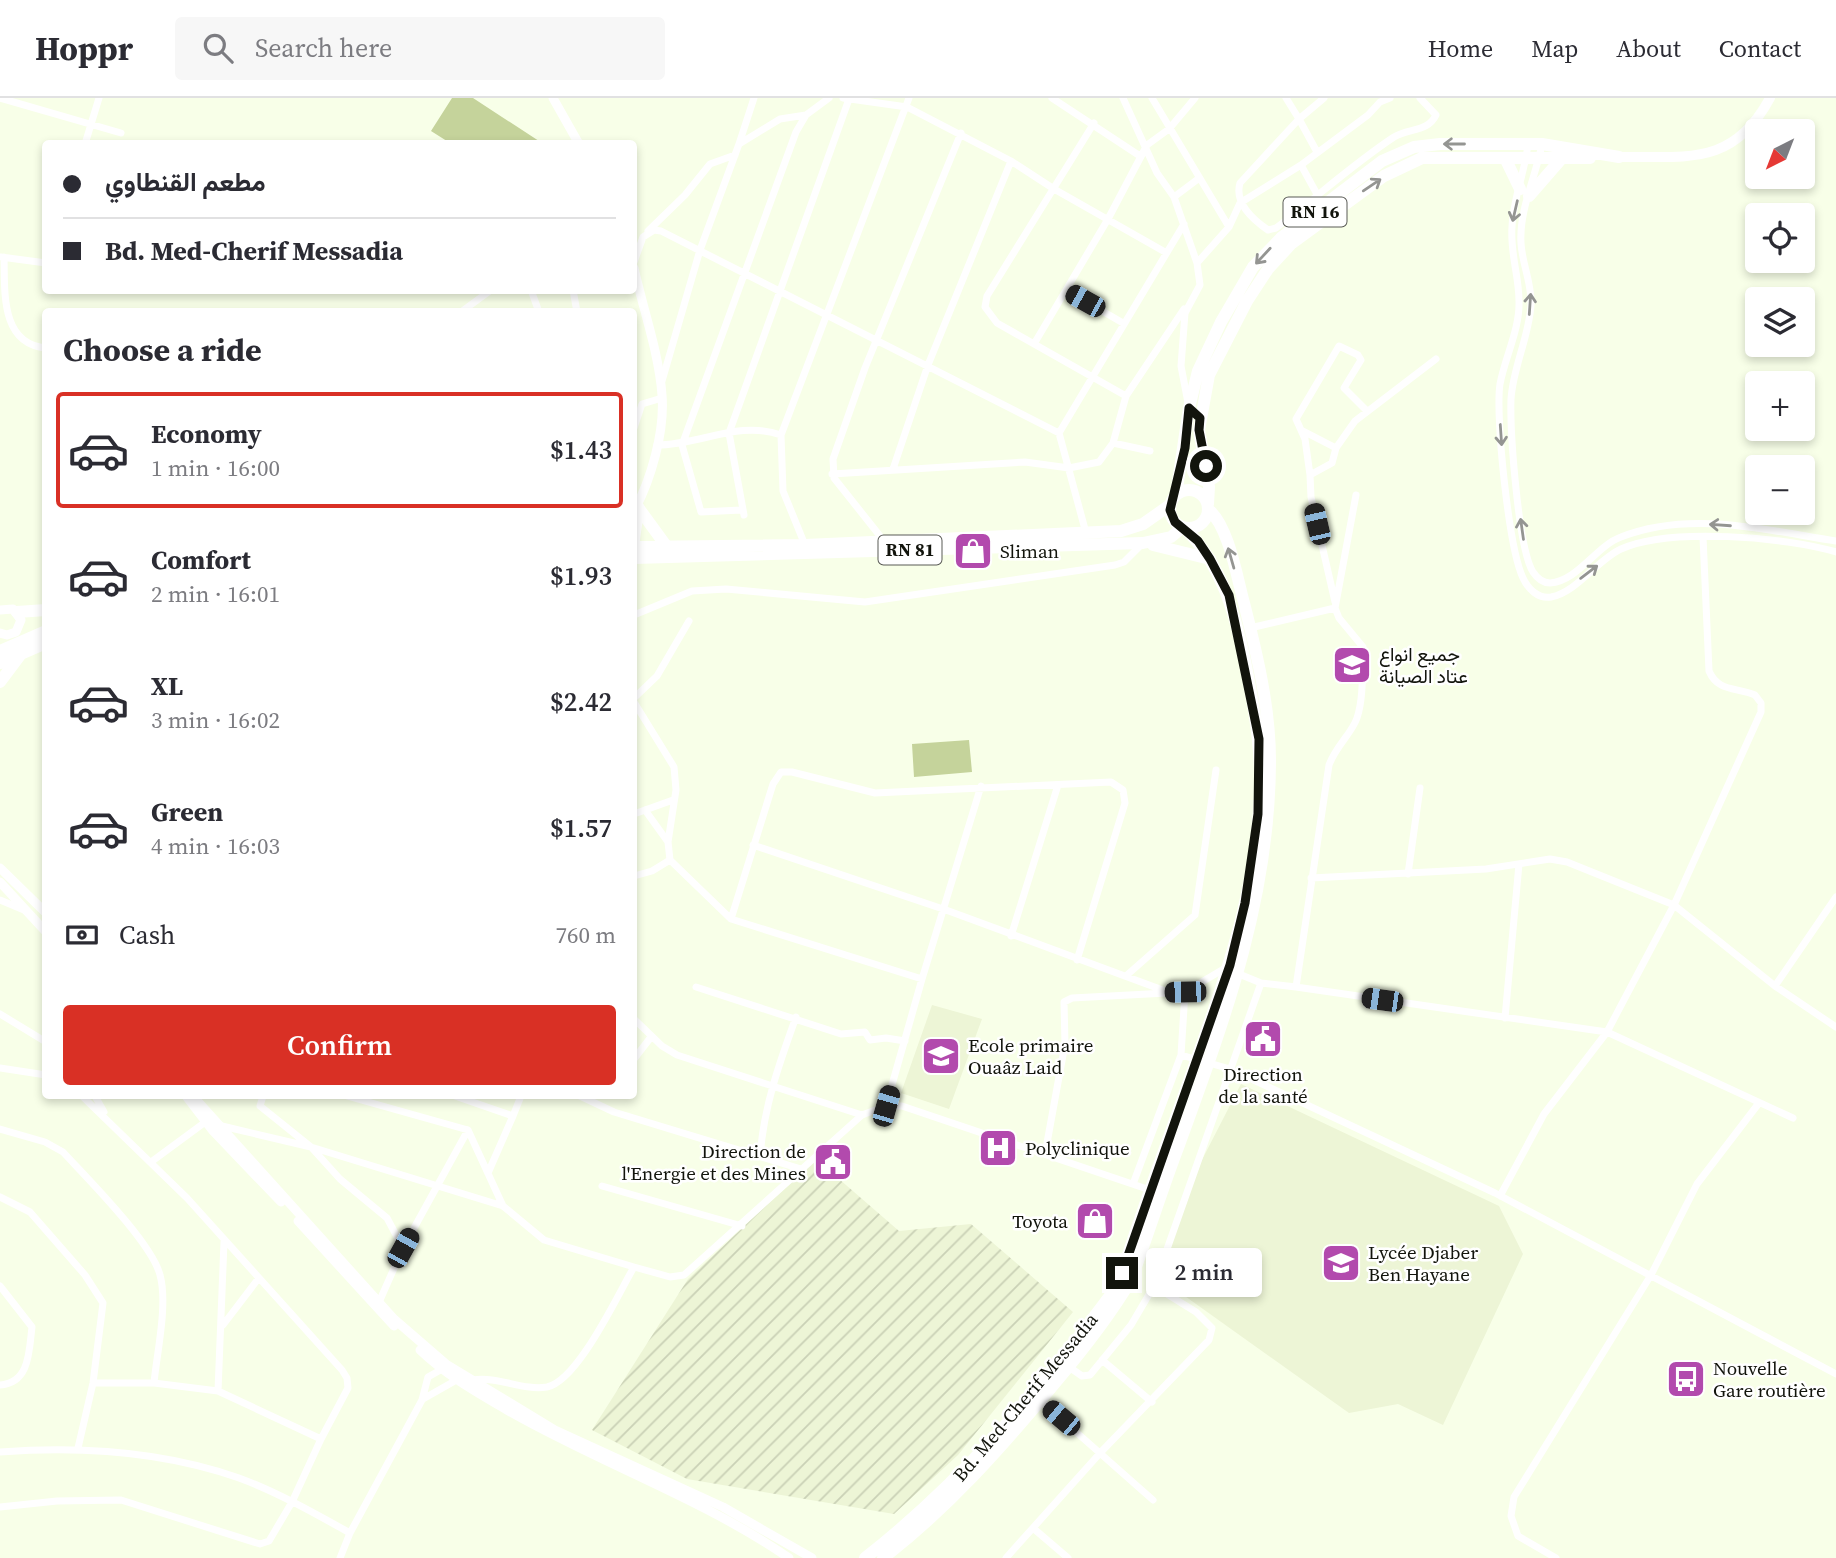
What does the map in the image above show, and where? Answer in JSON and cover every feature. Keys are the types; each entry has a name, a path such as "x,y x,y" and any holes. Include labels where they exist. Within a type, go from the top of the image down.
{"highway":[{"name":"RN 16","path":"1173,500 1189,408 1203,358 1237,293 1261,256 1381,161 1399,151 1440,144 1542,144 1619,157"},
{"name":"RN 16","path":"1208,507 1200,418 1209,375 1220,348 1268,269 1291,244 1319,221 1407,163 1446,156 1533,159 1619,157"},
{"path":"1505,158 1524,193 1563,158"},
{"path":"1193,490 1203,495 1208,507 1201,524 1184,528 1172,519 1173,500 1193,490"},
{"name":"RN 81","path":"637,548 805,545 1132,529 1173,500"},
{"path":"638,507 667,547"},
{"name":"Bd. Med-Cherif Messadia","path":"883,1558 970,1482 1041,1401 1115,1307 1131,1280 1235,970 1263,853 1270,758 1266,713 1250,628 1230,552 1216,518 1208,507"},
{"name":"RN 81","path":"637,558 1143,543 1171,537 1184,528"},
{"name":"Bd. Med-Cherif Messadia","path":"1184,528 1210,559 1232,605 1259,739 1260,792 1235,970"},
{"path":"1143,543 1184,550 1210,559"},
{"path":"17,612 42,610"},
{"path":"2,640 42,632"},
{"path":"0,663 42,645"},
{"path":"0,682 22,653"},
{"name":"Bd. Med-Cherif Messadia","path":"865,1558 936,1500 971,1465 1091,1322 1122,1273 1151,1191 1204,1060"}],"main road":[{"name":"RN 16","path":"1619,157 1708,155 1748,132 1770,98"}],"street":[{"path":"0,98 121,133"},
{"path":"86,140 99,98"},
{"path":"553,98 577,140"},
{"path":"660,385 700,250 754,98"},
{"path":"739,144 780,119 806,115 829,98"},
{"path":"805,545 783,491 781,435 909,98"},
{"path":"1052,98 1094,123 1140,156"},
{"path":"1123,98 1147,145 1157,173 1174,197 1197,262 1200,285 1185,313 1181,366 1189,408 1200,418"},
{"path":"1152,98 1229,227"},
{"path":"1034,344 1108,219 1147,145 1169,129 1195,98"},
{"path":"1286,98 1317,152"},
{"path":"1197,262 1229,227 1240,203 1240,183 1298,120 1324,98"},
{"path":"1240,203 1301,165 1368,115 1378,100 1390,98"},
{"path":"1240,203 1268,230 1276,228 1397,135 1427,127 1436,115 1420,98"},
{"path":"806,115 781,171 747,273 682,445 701,512 742,512 729,433 781,291 846,99 907,107 1011,161 1054,189 1165,252"},
{"path":"1094,123 987,296 985,307 990,318 1126,396"},
{"path":"884,541 832,474 833,459 877,339 961,133"},
{"path":"1528,144 1533,159 1524,193 1521,242 1530,284 1531,308 1511,398 1522,526 1526,554 1534,574 1544,582 1551,583 1582,566 1618,538 1657,527 1691,523 1758,528 1836,541"},
{"path":"1542,144 1533,159 1511,242 1520,302 1500,384 1503,462 1521,576 1535,594 1549,597 1561,593 1621,549 1665,537 1703,537 1816,546 1836,552"},
{"path":"637,254 643,237 685,195 710,164 735,155"},
{"path":"893,469 928,365 1011,161"},
{"path":"1301,165 1318,196"},
{"path":"1174,197 1198,179"},
{"path":"1086,533 1059,433 1184,224"},
{"path":"643,237 654,230 661,231 1059,433"},
{"path":"42,262 2,257 6,313 10,325 28,344 42,347"},
{"path":"637,282 662,398 657,445 638,507"},
{"path":"832,474 1025,463 1069,468 1099,462 1114,443 1126,396 1200,285"},
{"path":"1066,290 1123,323"},
{"path":"466,308 486,294"},
{"path":"1296,986 1329,765 1335,748 1356,721 1361,700 1363,646 1339,618 1335,606 1311,498 1303,431 1296,419 1339,346 1358,355 1361,360 1344,388 1367,411"},
{"path":"1310,475 1332,463 1336,448 1355,421 1436,359"},
{"path":"637,419 642,404 662,398"},
{"path":"657,445 682,445 754,428 781,435"},
{"path":"1303,431 1336,448"},
{"path":"1114,443 1150,451"},
{"path":"1335,606 1356,495"},
{"path":"1500,1196 1544,1114 1607,1032 1674,905 1761,712 1761,703 1755,695 1725,688 1714,681 1709,671 1703,537"},
{"path":"637,614 683,593 726,589 837,602 902,599 971,584 1115,565 1124,562 1143,543"},
{"path":"1250,628 1335,606"},
{"path":"0,610 9,608 17,612 21,620 19,629 2,640"},
{"path":"637,697 657,676 689,621"},
{"path":"637,705 674,767 676,779 668,842 670,860 731,919 922,979"},
{"path":"1127,975 1195,915 1216,770"},
{"path":"731,919 752,845 773,784 781,772 792,772 875,793 1111,782 1118,785 1125,796 1077,960"},
{"path":"886,1106 981,786"},
{"path":"1011,936 1058,786"},
{"path":"1408,874 1420,788"},
{"path":"637,813 673,800"},
{"path":"645,810 668,842"},
{"path":"752,845 946,909 1011,936 1127,975 1168,992"},
{"path":"1311,878 1408,874 1550,859 1567,862 1674,905 1775,986 1836,1027"},
{"path":"637,875 652,871 670,860"},
{"path":"1505,1018 1519,864"},
{"path":"0,868 42,905"},
{"path":"0,882 42,928"},
{"path":"1775,986 1836,897"},
{"path":"0,900 28,912"},
{"path":"1045,1154 1065,1044 1064,1002 1072,998 1185,992 1235,970 1261,983 1607,1032 1793,1118"},
{"path":"1069,1367 1087,1376 1131,1325 1154,1286 1261,983"},
{"path":"696,987 796,1017 841,1034 865,1032 870,1040 886,1038 905,1041"},
{"path":"1133,1184 1181,1055 1185,992"},
{"path":"0,1013 42,1039"},
{"path":"760,1156 764,1114 771,1086 796,1017"},
{"path":"637,1022 677,1055 862,1115"},
{"path":"637,1055 652,1037"},
{"path":"1181,1055 1230,1069 1500,1196 1836,1374"},
{"path":"0,1068 42,1073"},
{"path":"0,1507 57,1501 121,1500 260,1544 269,1541 292,1502 321,1439 345,1397 347,1378 224,1241 106,1115 86,1099"},
{"path":"97,1099 106,1115"},
{"path":"189,1099 208,1120 213,1131 376,1309 444,1368 527,1417 723,1507 812,1558"},
{"path":"196,1099 361,1283 444,1368"},
{"path":"262,1099 260,1106 311,1147 340,1179 387,1218 403,1248"},
{"path":"358,1099 468,1129"},
{"path":"464,1099 513,1116"},
{"path":"488,1173 520,1099"},
{"path":"586,1099 801,1169"},
{"path":"597,1104 601,1099"},
{"path":"1556,1558 1518,1536 1511,1516 1514,1497 1589,1371 1651,1275 1697,1184 1759,1103"},
{"path":"222,1126 311,1147 437,1188 503,1206 544,1240 670,1277 684,1275 862,1115 886,1106 902,1106 1151,1191"},
{"path":"150,1162 208,1120"},
{"path":"0,1129 45,1142 62,1152 143,1244 156,1264 161,1276 162,1299 155,1383"},
{"path":"380,1300 403,1248 468,1129"},
{"path":"468,1129 503,1206"},
{"path":"602,1186 741,1226"},
{"path":"0,1197 30,1212 85,1275 100,1297 103,1312 93,1383 78,1448"},
{"path":"218,1391 223,1325 224,1241"},
{"path":"422,1400 461,1378 485,1378 538,1387 554,1385 579,1360 634,1267"},
{"path":"223,1325 258,1279"},
{"path":"0,1286 32,1327 29,1356 22,1375 18,1380 0,1385"},
{"path":"1006,1558 1101,1452 1209,1340 1212,1328 1196,1312 1154,1286"},
{"path":"1102,1360 1152,1402"},
{"path":"340,1558 350,1533 422,1400 428,1377 444,1368"},
{"path":"473,1380 555,1438 746,1529 789,1558"},
{"path":"93,1383 155,1383 218,1391 321,1439"},
{"path":"1041,1401 1153,1500"},
{"path":"0,1452 78,1448 168,1460 238,1478 292,1502 350,1533"},
{"path":"1033,1528 1068,1558"}],"shaded area":[{"name":"Ecole primaire Ouaâz Laid","path":"932,1005 982,1019 949,1109 901,1093"},
{"name":"Lycée Djaber Ben Hayane","path":"1241,1084 1499,1206 1523,1254 1443,1425 1398,1404 1349,1413 1175,1289 1160,1273 1188,1187"},
{"path":"816,1159 899,1231 971,1224 1073,1312 958,1455 894,1514 687,1479 592,1430 688,1279"}],"green space":[{"path":"452,98 473,98 537,140 445,140 431,131"},
{"path":"969,740 972,772 914,777 912,744"}],"place":[{"name":"Sliman","path":"973,551"},
{"name":"جميع انواع عتاد الصيانة","path":"1352,665"},
{"name":"Direction de la santé","path":"1263,1039"},
{"name":"Ecole primaire Ouaâz Laid","path":"941,1056"},
{"name":"Polyclinique","path":"998,1148"},
{"name":"Direction de l'Energie et des Mines","path":"833,1162"},
{"name":"Toyota","path":"1095,1221"},
{"name":"Lycée Djaber Ben Hayane","path":"1341,1263"},
{"name":"Nouvelle Gare routière","path":"1686,1379"}],"route":[{"path":"1122,1273 1230,965 1245,903 1258,814 1259,739 1254,704 1229,595 1219,573 1198,541 1172,519 1170,510 1171,501 1176,495 1185,448 1189,408 1200,418 1200,442 1206,466"}]}
